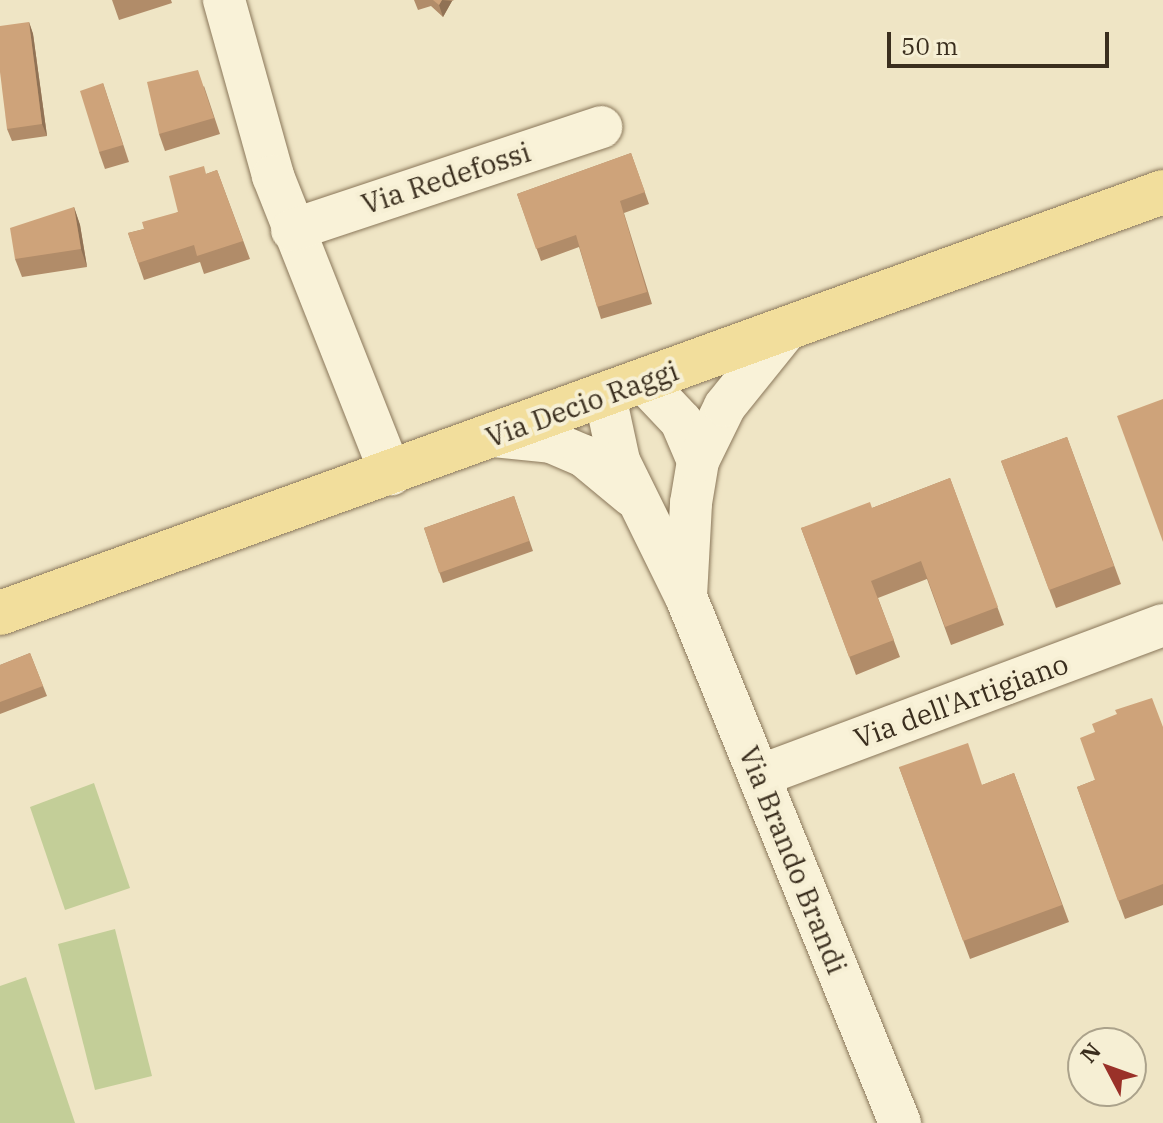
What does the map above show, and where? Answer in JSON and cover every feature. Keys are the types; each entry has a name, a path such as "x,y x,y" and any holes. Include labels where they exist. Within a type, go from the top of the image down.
{"main road":[{"name":"Via Decio Raggi","path":"0,613 1163,192"}],"street":[{"path":"224,0 254,117 292,230 391,474"},
{"name":"Via Redefossi","path":"292,230 601,127"},
{"name":"Via Brando Brandi","path":"686,597 691,503 698,461 725,406 786,330"},
{"path":"624,389 681,421 698,461"},
{"name":"Via Brando Brandi","path":"624,389 612,440 636,500 686,597 900,1123"},
{"name":"Via Brando Brandi","path":"494,436 551,442 584,456 636,500"},
{"name":"Via dell'Artigiano","path":"759,776 1163,625"}],"green space":[{"path":"94,783 130,888 65,910 30,807"},
{"path":"115,929 152,1076 95,1090 58,944"},
{"path":"26,977 75,1123 0,1123 0,986"}],"building":[{"path":"29,22 42,124 7,129 0,72 0,26"},
{"path":"198,70 214,118 159,134 147,82"},
{"path":"103,83 123,145 99,152 80,91"},
{"path":"631,153 645,192 620,201 647,292 597,307 576,235 536,249 517,194"},
{"path":"204,166 206,174 217,170 243,241 197,256 194,245 138,263 128,233 144,229 142,222 178,212 169,176"},
{"path":"74,207 81,249 15,259 10,228"},
{"path":"1163,399 1163,542 1117,416"},
{"path":"1067,437 1114,566 1049,590 1001,461"},
{"path":"950,478 998,607 945,627 921,561 871,581 894,640 849,657 801,528 870,502 872,508"},
{"path":"514,496 529,541 439,573 424,528"},
{"path":"30,653 43,686 0,702 0,665"},
{"path":"1152,698 1163,727 1163,884 1118,901 1077,787 1095,780 1080,738 1095,732 1092,724 1117,714 1115,710"},
{"path":"968,743 982,785 1014,773 1062,905 963,941 899,767"}]}
